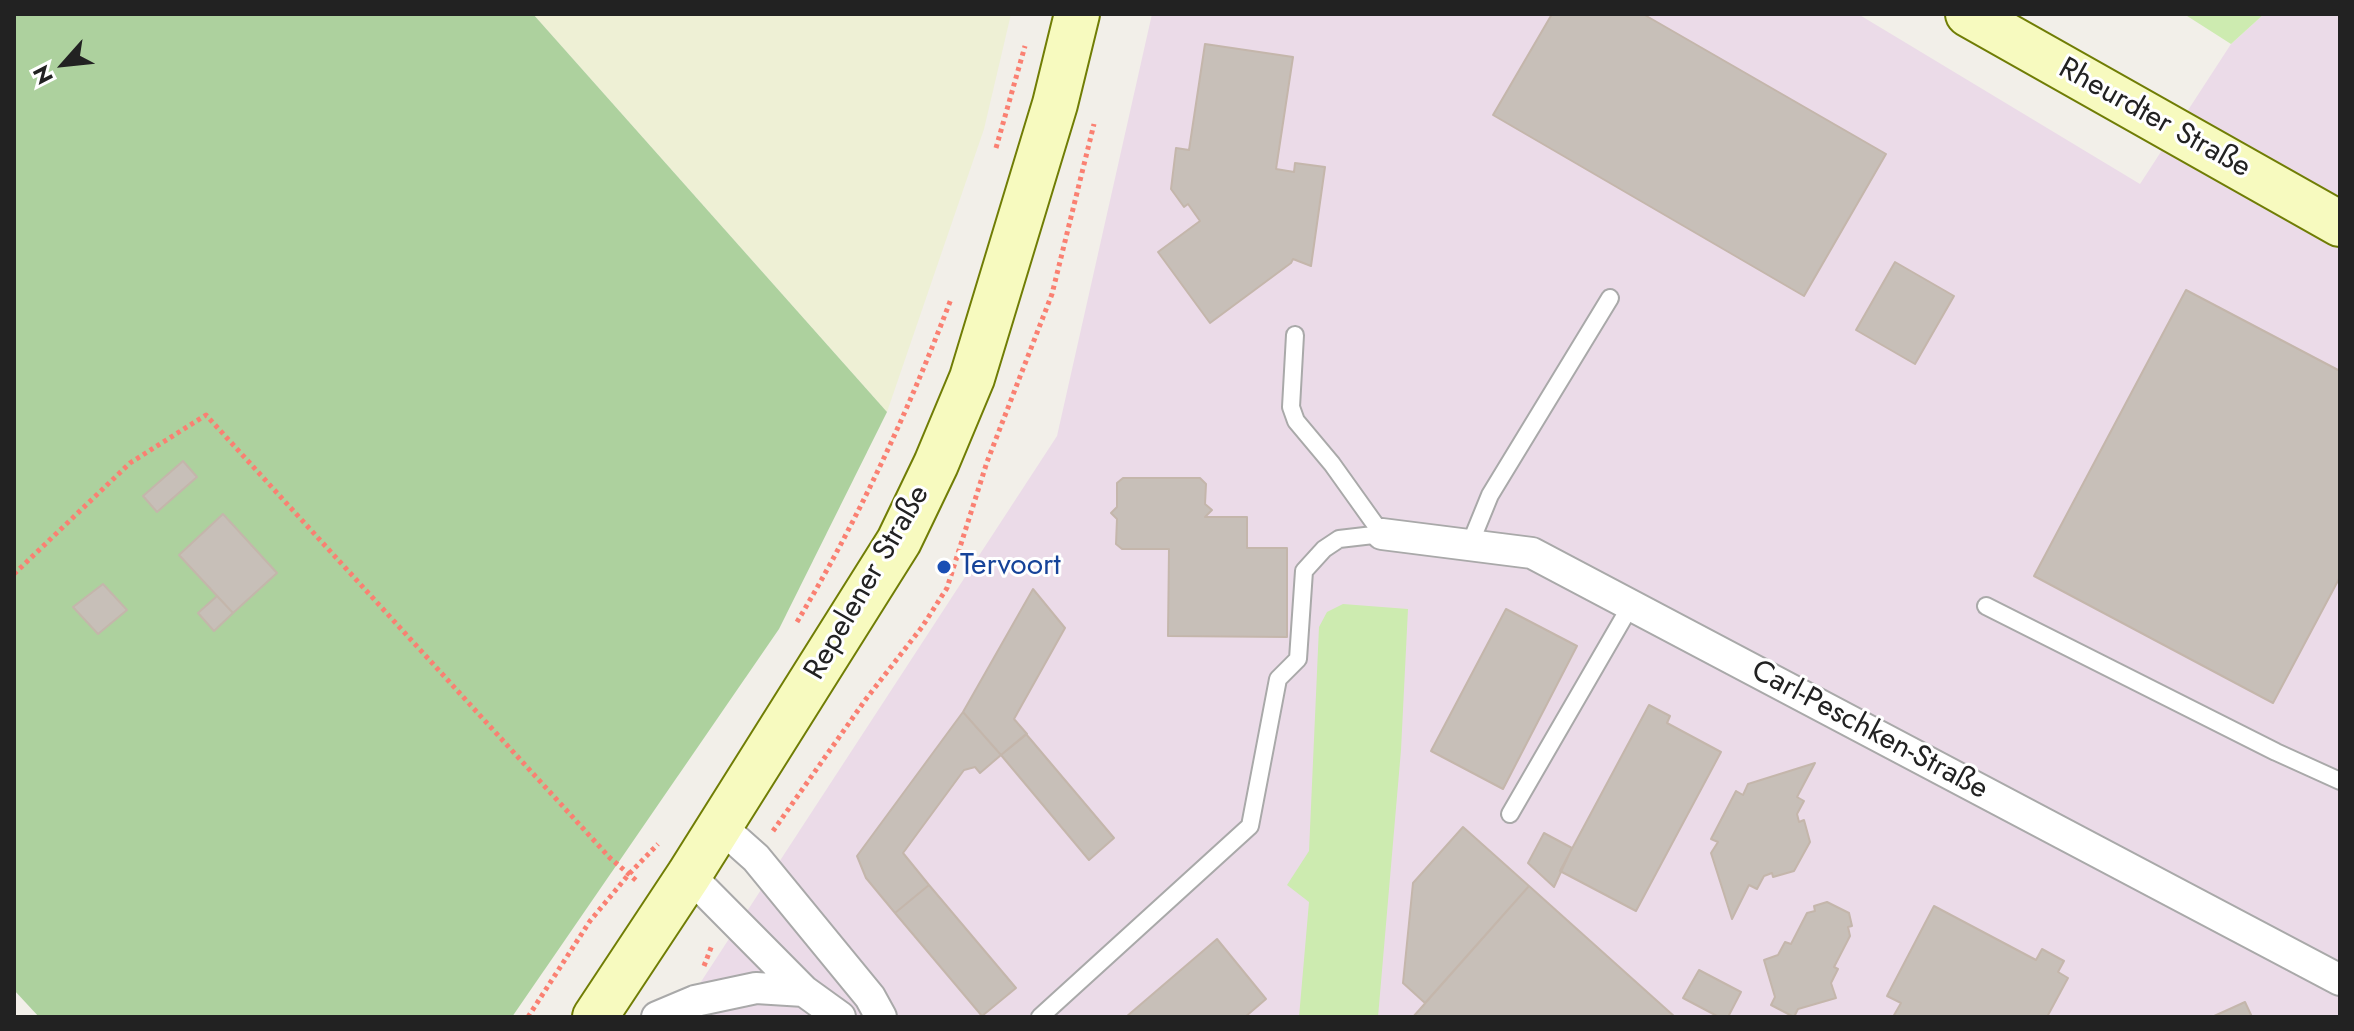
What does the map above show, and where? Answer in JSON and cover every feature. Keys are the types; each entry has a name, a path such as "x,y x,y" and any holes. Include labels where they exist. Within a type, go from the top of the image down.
{"main road":[{"name":"Repelener Straße","path":"595,1017 720,826 899,541 936,464 976,363 1055,104 1077,14"},
{"name":"Rheurdter Straße","path":"1968,14 2340,224"}],"street":[{"name":"Carl-Peschken-Straße","path":"1382,534 1532,553 2340,980"},
{"path":"720,826 756,858 870,997 881,1017"},
{"path":"678,891 840,1017"},
{"path":"657,1017 695,1001 756,988 804,991"}],"lane":[{"path":"1470,544 1490,495 1610,298"},
{"path":"1040,1017 1250,826 1278,679 1298,659 1304,571 1324,549 1339,539 1382,534 1332,464 1296,421 1291,407 1295,335"},
{"path":"1510,814 1631,605"},
{"path":"1986,606 2340,781"}],"path":[{"path":"992,162 1025,44"},
{"path":"792,629 831,566 879,466 928,360 953,293"},
{"path":"14,574 130,463 206,415 558,801 629,874 678,891"},
{"path":"528,1017 590,921 661,841"}],"shaded area":[{"path":"1152,14 1858,14 2140,184 2231,44 2264,14 2340,14 2340,1017 678,1017 1057,436"}],"green space":[{"path":"14,14 533,14 887,412 779,629 512,1017 39,1017 14,990"},
{"path":"533,14 1011,14 984,129 887,412"},
{"path":"2184,14 2264,14 2231,44"},
{"path":"1343,604 1408,609 1401,750 1378,1017 1299,1017 1309,902 1287,885 1309,851 1319,627 1327,612"}],"building":[{"path":"1552,14 1643,14 1886,154 1804,296 1493,115"},
{"path":"1205,44 1293,57 1276,169 1294,172 1295,163 1325,167 1311,266 1293,259 1210,323 1158,252 1200,221 1188,204 1184,207 1171,189 1176,148 1189,150"},
{"path":"1895,262 1954,296 1915,364 1856,330"},
{"path":"2186,290 2340,371 2340,577 2273,703 2034,576"},
{"path":"183,461 197,477 157,512 143,496"},
{"path":"1123,478 1200,478 1206,484 1205,504 1212,510 1205,517 1247,517 1247,548 1287,548 1287,637 1168,636 1169,549 1122,549 1116,544 1117,519 1111,513 1117,507 1117,483"},
{"path":"223,514 277,573 233,613 179,555"},
{"path":"103,584 127,610 98,634 73,607"},
{"path":"1033,589 1065,628 1014,719 1027,734 1001,755 963,712"},
{"path":"217,596 233,613 214,631 198,613"},
{"path":"1506,609 1577,646 1503,789 1431,751"},
{"path":"1649,705 1670,716 1667,723 1721,752 1636,911 1560,871"},
{"path":"963,712 1001,755 980,773 975,767 964,770 903,853 929,885 895,913 866,878 857,856"},
{"path":"1026,734 1114,838 1089,860 1001,755"},
{"path":"1815,763 1797,797 1804,801 1797,814 1799,822 1804,820 1810,842 1794,871 1773,877 1772,873 1764,876 1757,889 1749,885 1732,919 1711,853 1718,842 1711,839 1736,791 1743,795 1748,784"},
{"path":"1463,827 1529,886 1425,1003 1403,983 1413,883"},
{"path":"1544,833 1572,848 1554,887 1528,863"},
{"path":"929,885 1016,988 982,1016 895,913"},
{"path":"1529,886 1675,1017 1413,1017"},
{"path":"1827,902 1849,913 1852,926 1848,927 1850,936 1834,967 1838,969 1831,983 1836,998 1798,1009 1794,1017 1771,1005 1775,997 1764,960 1778,955 1785,942 1791,944 1807,913 1815,911 1814,906"},
{"path":"1934,906 2036,960 2042,949 2064,961 2058,972 2068,978 2047,1017 1893,1017 1901,1003 1887,996"},
{"path":"1217,939 1266,999 1245,1017 1126,1017"},
{"path":"1699,970 1741,992 1728,1017 1719,1017 1683,998"},
{"path":"2245,1002 2252,1017 2212,1017"}],"place":[{"name":"Tervoort","path":"944,567"}]}
